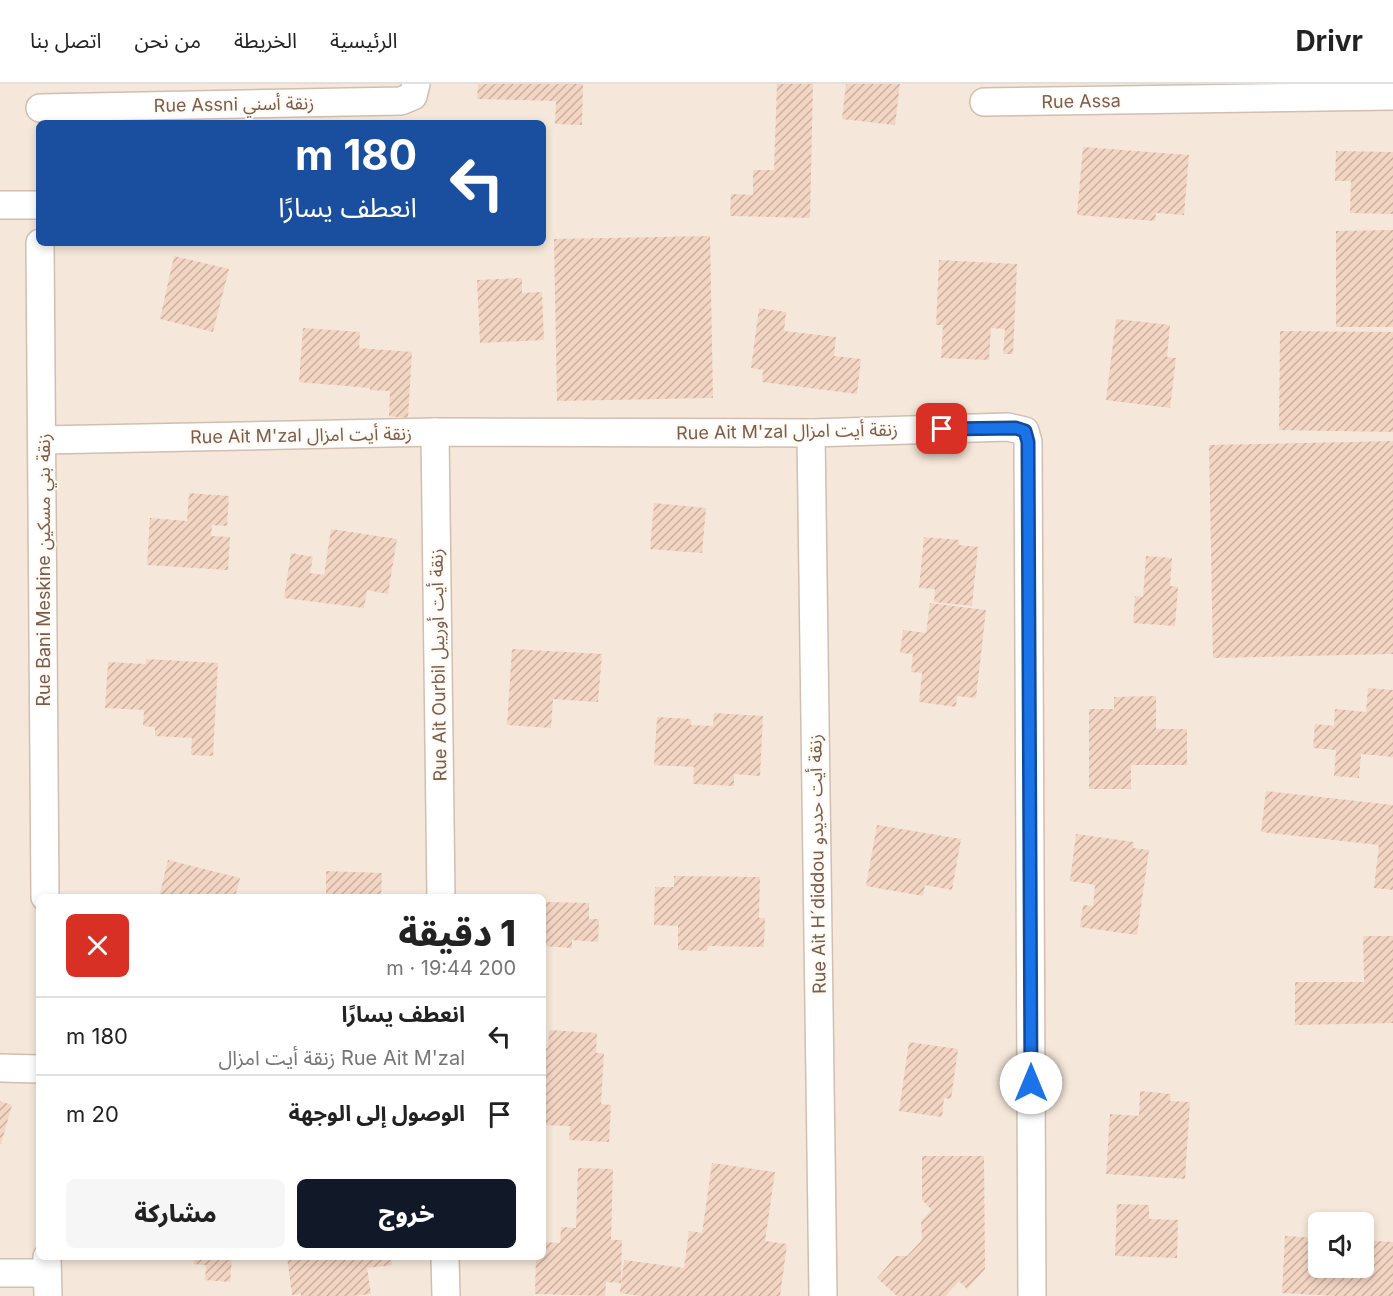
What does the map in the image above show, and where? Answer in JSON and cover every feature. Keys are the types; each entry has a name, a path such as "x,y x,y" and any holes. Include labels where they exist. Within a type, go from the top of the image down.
{"street":[{"name":"Rue Assni زنقة أسني","path":"40,105 401,101 413,96 416,84"},
{"name":"Rue Assa","path":"984,102 1393,96"},
{"path":"0,205 36,205"},
{"name":"Rue Bani Meskine زنقة بني مسكين","path":"40,246 45,894"},
{"name":"Rue Ait M'zal زنقة أيت امزال","path":"42,440 435,432 811,433 1008,427 1025,431 1027,436 1032,1296"},
{"name":"Rue Ait Ourbil زنقة أيت أوريبل","path":"435,432 441,894"},
{"name":"Rue Ait H´diddou زنقة أيت حديدو","path":"811,433 823,1296"},
{"path":"0,1068 36,1069"},
{"path":"445,1260 446,1296"},
{"path":"0,1274 47,1275"}],"shaded area":[{"path":"0,84 1393,84 1393,1296 0,1296"}],"building":[{"path":"478,84 583,84 582,125 555,124 556,101 477,99"},
{"path":"777,84 813,84 810,218 730,216 731,194 753,195 753,170 774,170"},
{"path":"846,84 900,84 895,125 842,119"},
{"path":"1083,147 1189,155 1184,215 1156,213 1155,221 1077,215"},
{"path":"1336,151 1393,152 1393,214 1350,213 1351,181 1335,181"},
{"path":"1393,230 1393,327 1336,327 1336,231"},
{"path":"710,236 713,398 557,401 554,239"},
{"path":"174,256 229,269 213,332 160,319"},
{"path":"939,260 1017,264 1013,354 1003,354 1005,329 991,328 989,360 941,358 943,325 936,325"},
{"path":"522,278 522,293 542,292 544,340 480,343 477,280"},
{"path":"759,308 786,312 784,331 836,337 834,356 861,359 857,394 762,382 763,370 751,368"},
{"path":"1116,319 1170,325 1167,357 1176,358 1170,408 1106,400"},
{"path":"303,328 360,332 359,348 412,352 408,418 389,416 390,391 299,382"},
{"path":"1280,331 1393,332 1393,432 1279,430"},
{"path":"1393,441 1393,654 1213,658 1209,445"},
{"path":"189,493 229,496 227,526 212,525 211,536 230,537 228,570 147,565 150,518 187,521"},
{"path":"654,503 706,508 702,553 650,549"},
{"path":"331,529 397,539 388,594 367,590 364,608 284,598 291,553 313,557 310,573 324,575"},
{"path":"924,537 959,540 959,545 978,547 972,606 934,602 935,589 919,588"},
{"path":"1146,556 1172,558 1170,586 1178,587 1175,626 1133,623 1135,596 1143,597"},
{"path":"930,603 986,610 976,698 957,696 956,707 919,702 922,673 911,672 913,654 900,653 903,630 926,633"},
{"path":"512,649 602,654 598,702 553,699 551,728 507,725"},
{"path":"146,659 218,663 213,756 191,755 192,738 155,736 155,727 143,726 144,710 105,708 108,662 146,664"},
{"path":"1368,688 1393,690 1393,757 1361,754 1359,778 1334,776 1336,750 1313,748 1315,724 1334,726 1335,709 1366,712"},
{"path":"1156,696 1156,729 1187,729 1187,765 1131,765 1131,789 1089,789 1089,709 1114,709 1114,697"},
{"path":"714,713 763,716 760,776 734,774 734,786 693,784 694,767 654,765 657,717 691,719 691,725 713,726"},
{"path":"1266,791 1393,805 1393,890 1374,888 1379,845 1261,832"},
{"path":"877,825 961,839 952,890 925,885 923,896 866,886"},
{"path":"1076,834 1134,842 1133,848 1149,850 1137,935 1080,927 1083,905 1093,906 1095,885 1070,881"},
{"path":"168,860 240,878 236,894 160,894"},
{"path":"326,871 382,873 381,894 326,894"},
{"path":"674,876 760,877 759,918 765,918 764,947 708,946 707,951 678,950 678,926 654,925 655,887 674,887"},
{"path":"546,902 589,903 589,919 599,919 598,942 572,940 572,948 546,946"},
{"path":"1363,936 1393,936 1393,1023 1295,1025 1295,982 1364,982"},
{"path":"549,1030 597,1033 596,1053 604,1053 601,1104 611,1105 609,1142 569,1140 570,1126 546,1125 546,1048 548,1048"},
{"path":"909,1042 958,1049 951,1099 944,1098 942,1117 899,1111"},
{"path":"1140,1091 1171,1094 1170,1101 1190,1102 1185,1179 1106,1174 1110,1114 1139,1116"},
{"path":"0,1101 12,1105 1,1144 0,1144"},
{"path":"922,1156 984,1156 985,1269 967,1289 959,1281 946,1296 897,1296 877,1278 896,1256 907,1256 922,1240 921,1221 932,1210 922,1200"},
{"path":"712,1163 775,1172 765,1241 787,1244 780,1296 641,1296 620,1293 624,1260 684,1268 689,1231 702,1233"},
{"path":"578,1168 613,1169 611,1240 622,1240 621,1283 606,1282 605,1296 535,1294 536,1260 546,1260 546,1242 560,1243 561,1227 576,1228"},
{"path":"1117,1204 1149,1205 1149,1219 1178,1220 1177,1258 1115,1256"},
{"path":"1285,1236 1308,1237 1308,1278 1374,1278 1374,1241 1393,1242 1393,1296 1282,1293"},
{"path":"194,1260 232,1260 230,1282 205,1280 206,1265 194,1264"},
{"path":"287,1260 391,1260 392,1265 367,1268 371,1294 292,1295"}],"route":[{"path":"942,429 1016,428 1025,431 1028,442 1031,1083"}]}
